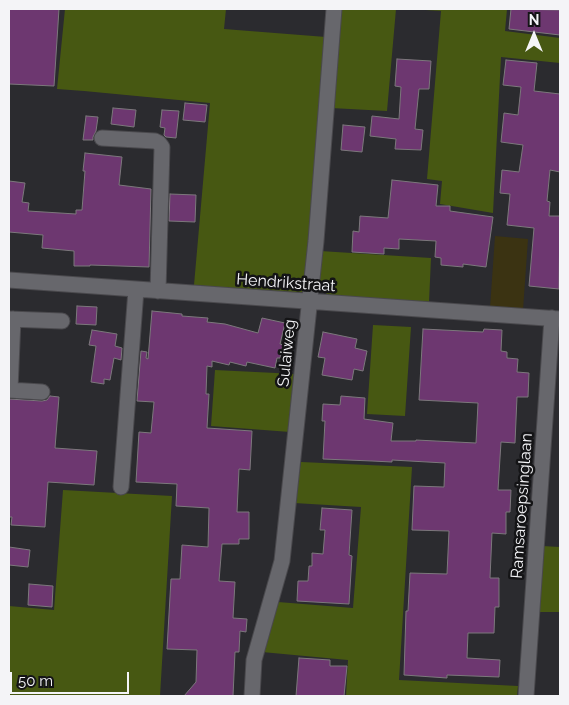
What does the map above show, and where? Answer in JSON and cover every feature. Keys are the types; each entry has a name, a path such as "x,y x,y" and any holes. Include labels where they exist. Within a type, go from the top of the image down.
{"street":[{"name":"Sulaiweg","path":"252,696 254,660 282,561 317,232 334,9"},
{"path":"102,138 154,141 162,147 158,291"},
{"name":"Hendrikstraat","path":"9,280 556,318"},
{"path":"121,487 136,290"},
{"name":"Ramsaroepsinglaan","path":"526,696 556,318"},
{"path":"42,392 10,390 11,319 62,321"}],"green space":[{"path":"65,9 226,9 224,29 326,37 307,288 303,292 298,294 194,285 210,103 57,89"},
{"path":"340,9 396,9 387,111 331,108"},
{"path":"410,9 507,9 505,31 560,38 560,63 501,57 493,213 440,204 442,181 427,179 441,11"},
{"path":"320,251 431,258 429,302 329,295 323,291 318,279"},
{"path":"373,325 411,327 405,416 367,414"},
{"path":"215,370 296,374 290,432 211,426"},
{"path":"301,462 412,467 399,680 518,686 517,696 346,696 348,660 262,652 278,602 353,608 361,507 294,503"},
{"path":"63,490 172,496 160,696 9,696 9,606 54,610"},
{"path":"542,546 560,547 560,612 538,612"}],"sand":[{"path":"495,236 528,239 523,310 490,308"}],"building":[{"path":"9,9 59,9 54,86 9,84"},
{"path":"511,9 560,10 560,35 509,29"},
{"path":"397,59 431,61 429,89 419,89 415,129 423,130 421,150 395,149 396,139 370,136 372,116 399,119 401,87 395,86"},
{"path":"506,60 537,63 534,91 560,94 560,172 550,170 547,201 550,202 549,216 560,216 559,289 529,286 534,228 507,225 510,194 500,193 502,170 519,172 523,145 501,142 504,113 518,115 521,87 503,85"},
{"path":"185,103 207,105 205,122 183,120"},
{"path":"113,108 136,110 134,127 111,124"},
{"path":"162,110 179,111 176,138 166,137 164,135 165,128 160,127"},
{"path":"86,116 98,117 93,140 83,140"},
{"path":"343,125 365,127 362,152 341,150"},
{"path":"85,153 122,157 119,185 151,189 149,267 74,266 74,251 42,248 43,235 9,232 9,181 25,183 22,202 29,203 28,211 76,214 76,210 82,210"},
{"path":"392,180 438,185 436,206 450,206 450,211 493,217 486,267 463,264 463,267 441,265 441,258 435,257 436,241 399,239 399,249 384,248 384,254 352,252 353,231 359,232 360,216 388,218"},
{"path":"170,194 196,195 195,222 169,221"},
{"path":"77,306 97,307 96,325 76,324"},
{"path":"152,311 208,318 207,322 225,324 258,333 262,318 285,323 280,344 283,345 275,368 247,362 246,366 230,362 229,365 212,361 212,367 207,366 206,394 209,394 207,428 252,431 250,470 239,469 237,512 249,512 249,539 239,539 239,544 222,544 219,581 235,582 233,618 247,619 246,632 240,631 239,652 235,652 233,696 184,696 196,682 197,650 167,649 171,579 180,579 182,545 208,547 209,508 176,506 177,484 136,482 139,432 151,433 154,402 137,401 141,351 147,352 146,358 148,359"},
{"path":"423,329 483,332 484,329 502,330 501,351 507,352 507,358 518,359 517,372 529,373 528,397 517,397 515,443 501,442 498,490 511,490 510,512 506,512 506,534 492,533 490,578 499,578 499,607 495,607 494,633 468,633 467,658 500,660 499,677 447,675 447,678 404,675 406,611 408,611 410,573 447,574 449,531 412,530 414,486 444,487 445,463 323,459 325,421 322,421 323,404 340,405 341,396 365,398 364,419 393,423 391,441 416,440 476,443 478,403 419,400"},
{"path":"92,330 117,334 115,346 122,348 121,360 114,358 110,380 104,379 104,384 91,382 96,346 89,345"},
{"path":"323,332 357,339 355,348 367,351 363,371 354,369 352,380 322,375 325,358 318,357"},
{"path":"50,396 59,397 55,448 97,451 94,485 48,482 45,527 11,525 12,517 9,517 9,399 42,401 47,400"},
{"path":"322,508 352,510 349,555 352,556 349,604 297,601 298,581 308,581 309,566 312,566 312,553 323,554 325,530 320,530"},
{"path":"9,547 30,550 28,567 9,565"},
{"path":"29,584 53,586 52,607 28,605"},
{"path":"299,658 330,660 330,666 347,666 344,696 296,696"}]}
